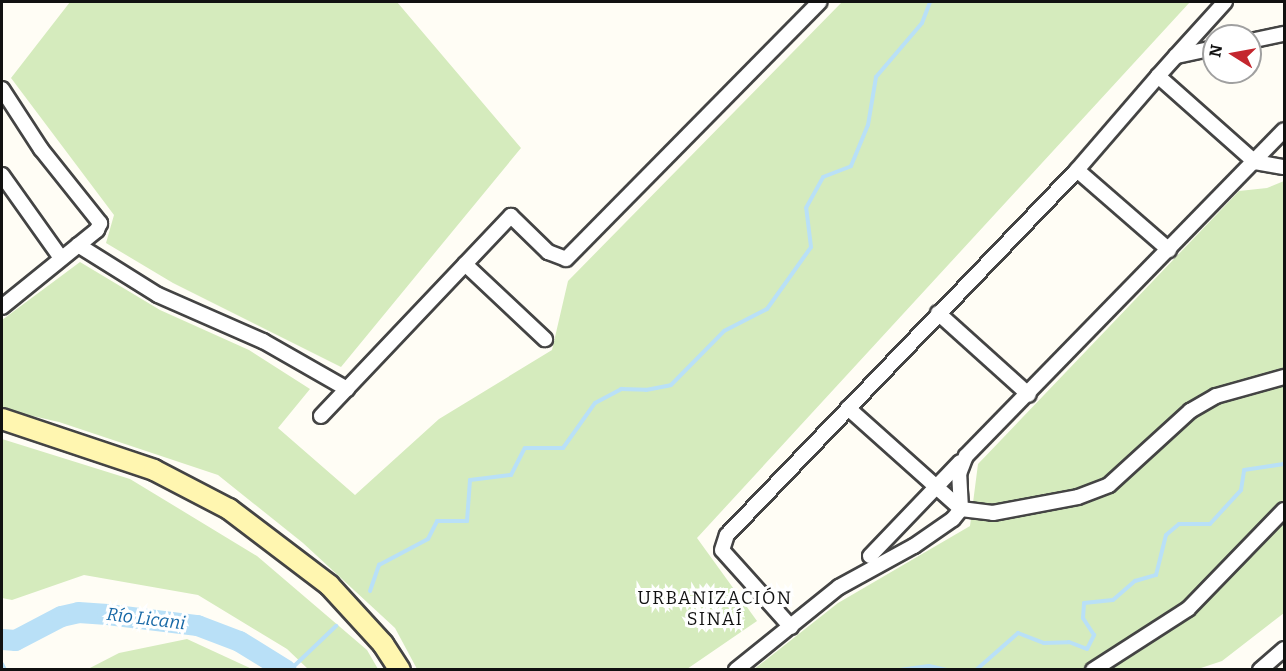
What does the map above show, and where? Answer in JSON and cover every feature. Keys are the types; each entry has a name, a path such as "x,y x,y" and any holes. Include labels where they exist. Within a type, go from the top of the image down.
{"main road":[{"path":"2,419 154,470 229,509 329,585 375,635 400,669"}],"street":[{"path":"321,416 511,216 548,252 566,259 819,2"},
{"path":"791,627 727,558 722,550 723,542 938,313 1077,170 1225,2"},
{"path":"1262,39 1284,34"},
{"path":"1176,56 1202,51"},
{"path":"1158,76 1255,162 1284,167"},
{"path":"2,89 41,149 100,223 98,230 3,302"},
{"path":"870,556 966,456 1029,395 1284,130"},
{"path":"1077,170 1169,250"},
{"path":"2,175 61,258"},
{"path":"78,244 158,295 263,341 347,389"},
{"path":"465,264 545,339"},
{"path":"938,313 1029,395"},
{"path":"848,408 961,509 993,513 1078,497 1109,485 1190,411 1216,396 1284,376"},
{"path":"736,669 839,587 939,531 961,509 958,474 966,456"},
{"path":"1093,669 1188,609 1284,510"},
{"path":"1260,669 1284,649"}],"green space":[{"path":"70,2 397,2 521,148 341,367 173,283 106,243 114,215 11,78"},
{"path":"842,2 1190,2 697,538 757,621 687,669 417,669 395,628 303,543 218,475 59,422 2,409 2,320 80,262 160,310 249,350 310,389 278,428 355,495 439,419 552,350 568,281"},
{"path":"1284,181 1284,613 1222,661 1198,669 753,670 838,603 970,526 978,464 1239,191 1267,188"},
{"path":"2,439 130,479 257,556 367,650 378,669 308,669 287,649 198,595 84,575 12,600 2,598"},
{"path":"187,639 252,669 88,669 119,653"}],"waterway":[{"path":"370,591 379,565 428,539 437,521 467,521 470,480 511,475 525,448 563,448 595,403 621,389 646,390 671,385 724,331 767,309 811,247 806,208 823,177 851,166 868,125 876,77 922,23 930,2"},
{"path":"976,670 1018,633 1044,643 1069,642 1087,649 1094,635 1083,618 1084,603 1113,600 1135,581 1156,575 1166,535 1179,524 1210,524 1241,490 1244,470 1284,464"},
{"name":"Río Licani","path":"2,639 15,640 61,616 78,612 107,614 197,625 239,641 286,670"},
{"path":"290,670 336,626"},
{"path":"2,664 5,670"},
{"path":"900,670 929,666 947,670"}],"district":[{"name":"URBANIZACIÓN SINAÍ","path":"715,609"}]}
